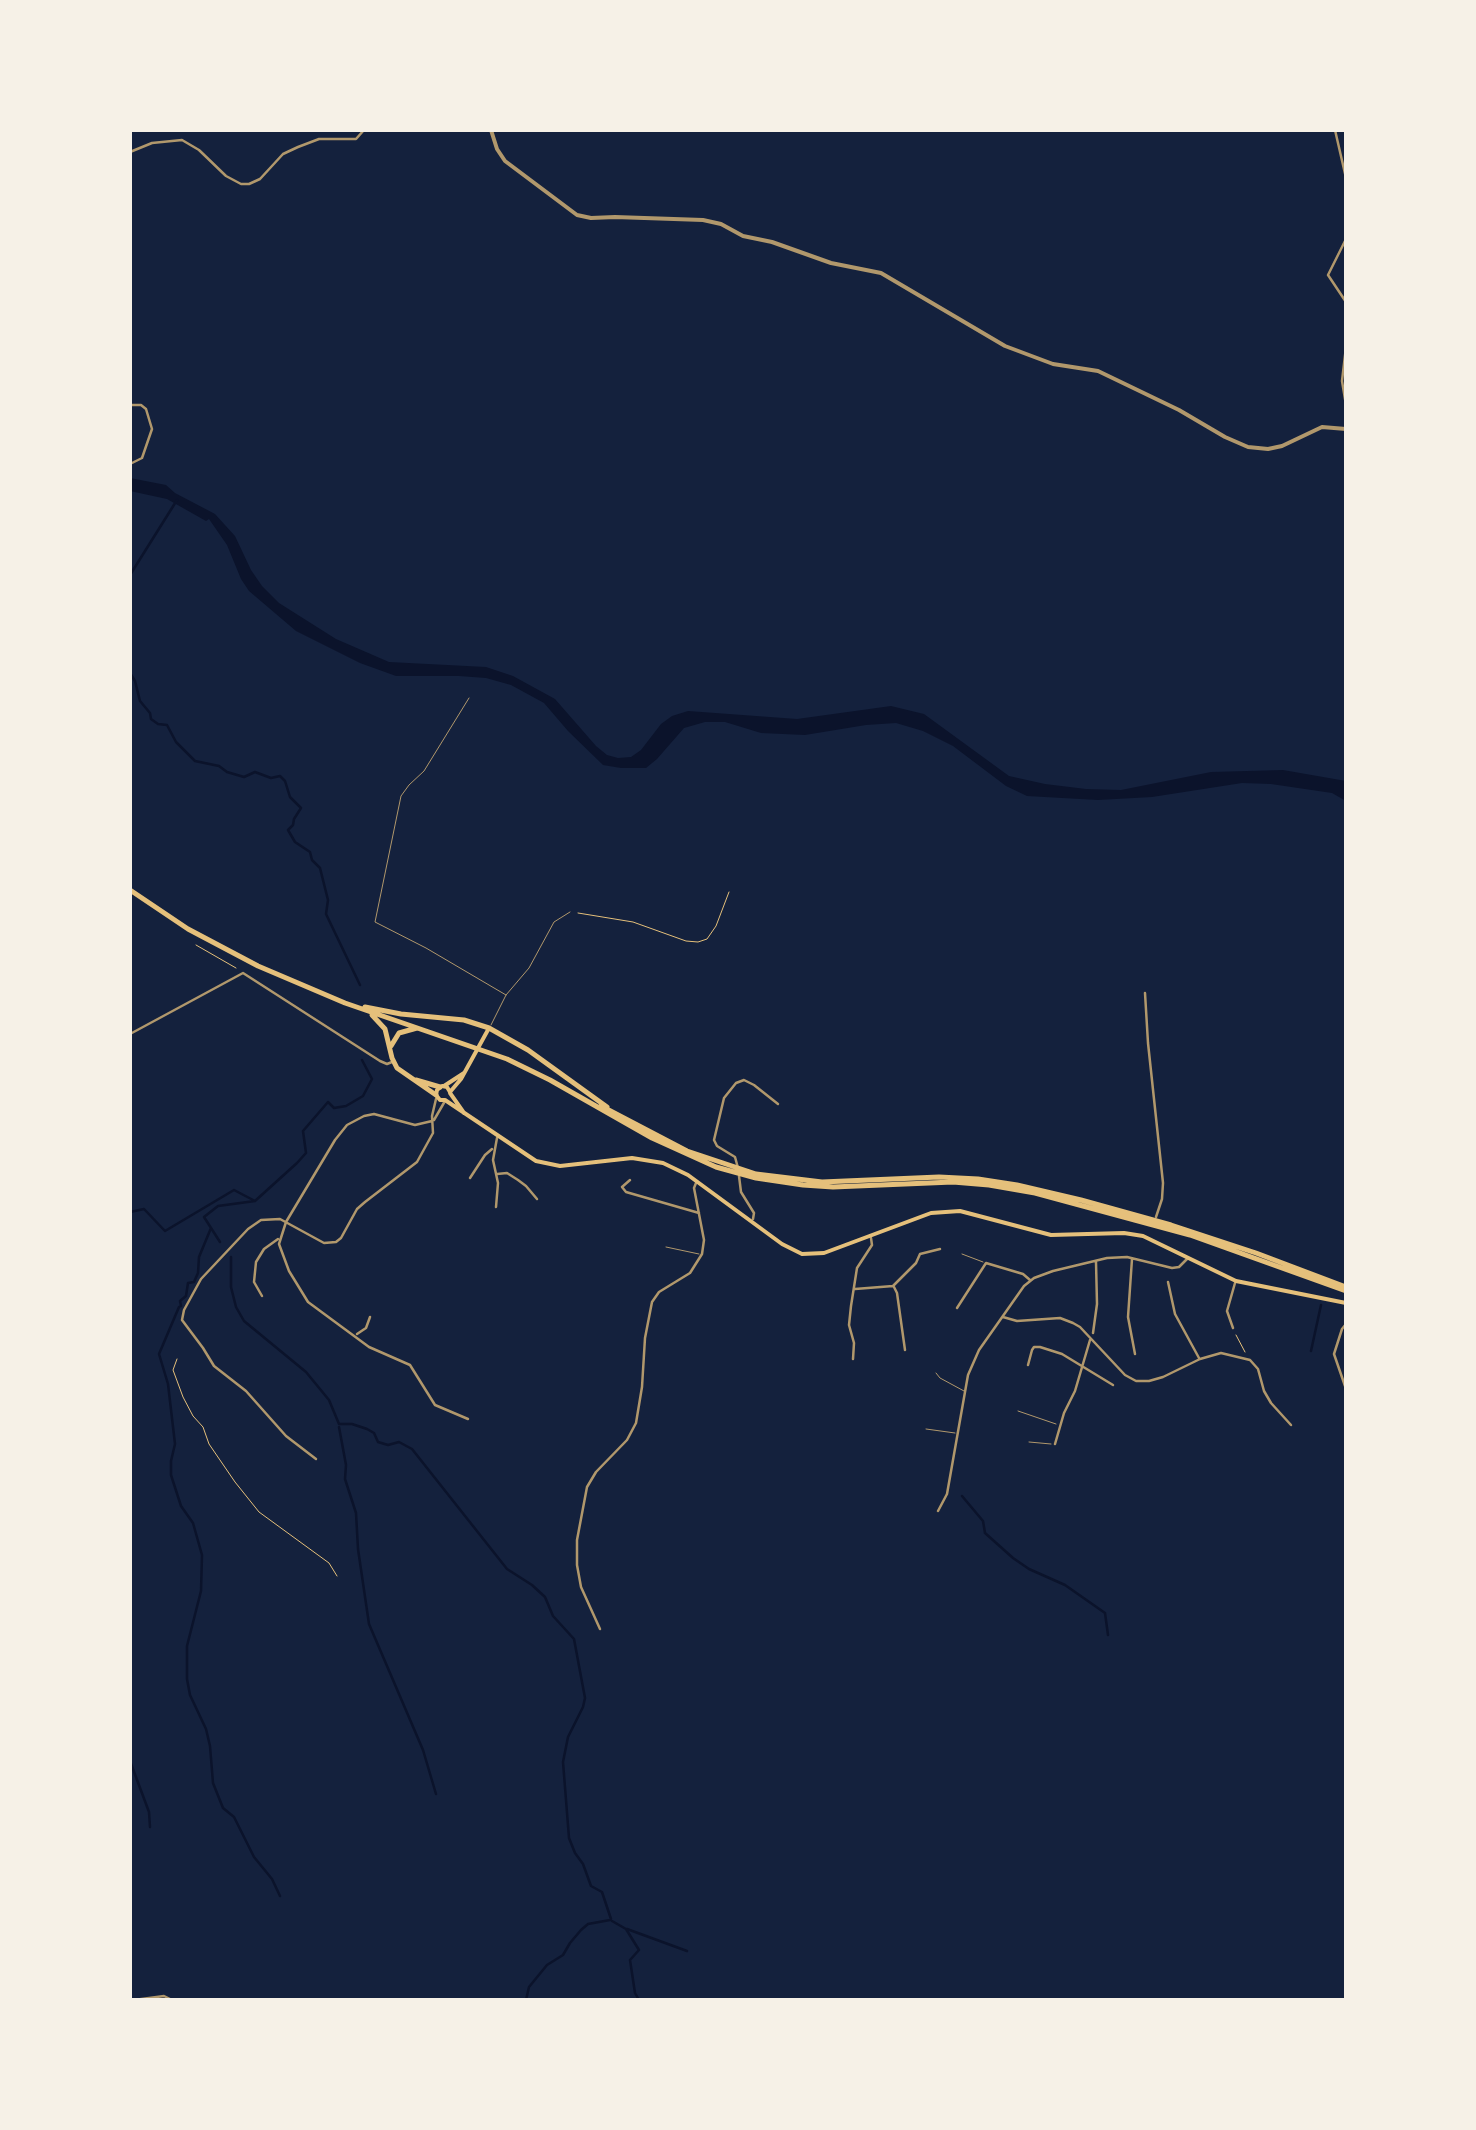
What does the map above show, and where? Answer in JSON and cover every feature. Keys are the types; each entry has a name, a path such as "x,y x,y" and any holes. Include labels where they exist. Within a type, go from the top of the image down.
{"highway":[{"path":"130,890 232,953 293,982 507,1059 685,1154 745,1176 822,1186 939,1182 1016,1189 1190,1235 1346,1289"},
{"path":"345,1003 489,1028 528,1050 613,1112"},
{"path":"365,1010 386,1028 393,1061 400,1071 436,1096"},
{"path":"390,1048 399,1034 418,1028"},
{"path":"413,1080 442,1086"},
{"path":"594,1104 687,1151 756,1174 822,1182 940,1178 1017,1185 1160,1222 1245,1249 1346,1289"}],"main road":[{"path":"445,1100 489,1028"},
{"path":"464,1073 442,1086 436,1096 528,1157 564,1166 619,1158 669,1165 786,1247 807,1254 824,1254 931,1214 956,1210 1051,1235 1151,1235 1236,1282 1346,1304"},
{"path":"442,1086 464,1113"}],"street":[{"path":"130,152 152,143 182,140 199,150 226,176 249,184 260,180 284,154 298,146 319,140 356,140 364,130"},
{"path":"491,130 506,161 578,216 704,220 836,264 881,272 1005,346 1056,366 1098,371 1248,447 1282,446 1322,427 1346,429"},
{"path":"1336,130 1346,178"},
{"path":"1346,239 1328,274 1346,302"},
{"path":"1346,347 1342,386 1346,405"},
{"path":"130,405 146,408 152,428 142,458 130,464"},
{"path":"130,1034 242,972 377,1060 387,1064 393,1061"},
{"path":"1144,992 1164,1183 1151,1235"},
{"path":"751,1221 754,1213 742,1194 734,1155 714,1140 724,1098 736,1082 744,1080 754,1085 778,1104"},
{"path":"316,1459 286,1436 246,1390 220,1374 182,1320 184,1310 201,1278 255,1223 269,1218 286,1222 318,1241 336,1242 365,1202 417,1162 433,1135 436,1096"},
{"path":"445,1100 433,1121 415,1125 374,1114 351,1122 335,1140 286,1222 279,1238 280,1252 308,1302 370,1346 410,1365 435,1405 468,1419"},
{"path":"496,1207 498,1183 493,1148 497,1137"},
{"path":"470,1178 493,1148"},
{"path":"496,1174 507,1173 526,1186 536,1199"},
{"path":"630,1180 622,1187 626,1192 700,1214"},
{"path":"600,1630 580,1587 577,1565 577,1540 587,1487 636,1424 652,1302 660,1292 690,1273 702,1254 704,1240 694,1188 697,1181"},
{"path":"853,1359 849,1325 857,1268 872,1244 871,1236"},
{"path":"262,1296 254,1282 256,1262 264,1249 279,1238"},
{"path":"854,1289 894,1286 920,1254 940,1248"},
{"path":"938,1511 947,1494 964,1391 974,1360 1020,1291 1030,1281 1053,1271 1096,1261 1132,1258 1172,1268 1188,1258"},
{"path":"1132,1258 1128,1317 1135,1354"},
{"path":"1055,1444 1092,1336 1097,1304 1096,1261"},
{"path":"957,1308 986,1263 1023,1274 1030,1281"},
{"path":"1168,1282 1173,1310 1200,1360"},
{"path":"1232,1328 1228,1311 1236,1282"},
{"path":"894,1286 904,1350"},
{"path":"1002,1316 1017,1321 1060,1318 1080,1327 1125,1375 1136,1381 1163,1378 1221,1353 1250,1360 1271,1404 1290,1425"},
{"path":"356,1335 366,1328 370,1317"},
{"path":"1345,1386 1334,1354 1346,1324"},
{"path":"1028,1365 1032,1350 1040,1347 1082,1364 1113,1385"},
{"path":"134,2000 164,1996 172,2000"}],"lane":[{"path":"470,698 424,771 401,796 375,922 506,995"},
{"path":"489,1028 554,922 570,912"},
{"path":"666,1246 702,1254"},
{"path":"962,1254 986,1263"},
{"path":"936,1374 964,1391"},
{"path":"1018,1411 1059,1424"},
{"path":"926,1429 958,1434"},
{"path":"1029,1442 1055,1444"}],"path":[{"path":"570,912 633,922 698,942 708,939 729,892"},
{"path":"196,945 242,972"},
{"path":"1232,1328 1248,1355"},
{"path":"176,1359 173,1370 183,1397 235,1482 259,1512 329,1563 338,1576"}],"water":[{"path":"130,478 166,485 215,514 235,536 262,586 279,603 336,639 389,662 486,667 513,676 555,699 596,746 618,758 631,757 661,724 688,711 797,719 891,706 924,714 1009,776 1045,784 1121,790 1211,772 1283,770 1346,781 1346,801 1332,793 1242,783 1152,797 1098,800 1027,796 1006,786 953,746 896,723 805,735 761,733 725,722 705,722 684,728 646,768 603,765 544,703 511,685 486,678 396,676 296,631 249,591 227,545 209,519 206,521 167,499 130,491"}],"waterway":[{"path":"130,575 177,500"},
{"path":"130,673 151,719 167,725 176,742 195,761 244,777 255,772 271,778 280,776 285,781 290,797 301,808 288,830 320,868 328,900 326,914 360,985"},
{"path":"220,1242 204,1217 218,1206 255,1201 297,1163 306,1153 303,1131 328,1102 334,1108 346,1106 363,1096 372,1079 362,1060"},
{"path":"130,1212 144,1209 165,1231 234,1190 255,1201"},
{"path":"211,1228 199,1257 198,1273 194,1282 188,1283 186,1296 180,1301 159,1354 168,1384 175,1444 171,1475 181,1506 193,1523 202,1555 201,1591 187,1646 187,1679 206,1729 213,1783 223,1808 234,1817 280,1896"},
{"path":"231,1257 231,1287 244,1321 306,1372 329,1400 339,1424 367,1429 378,1442 399,1442 412,1449 507,1569 545,1597 553,1616 574,1639 585,1698 568,1737 563,1762 569,1838 591,1886 602,1892 611,1919"},
{"path":"1311,1351 1321,1305"},
{"path":"339,1427 345,1479 356,1513 369,1624 423,1750 436,1794"},
{"path":"962,1496 983,1521 985,1533 1013,1558 1065,1585 1105,1613 1108,1635"},
{"path":"130,1761 149,1812 150,1827"},
{"path":"526,2000 529,1987 547,1965 563,1955 581,1930 588,1924 610,1920"},
{"path":"612,1921 626,1929 639,1950 630,1960 639,2000"},
{"path":"627,1929 687,1951"}]}
